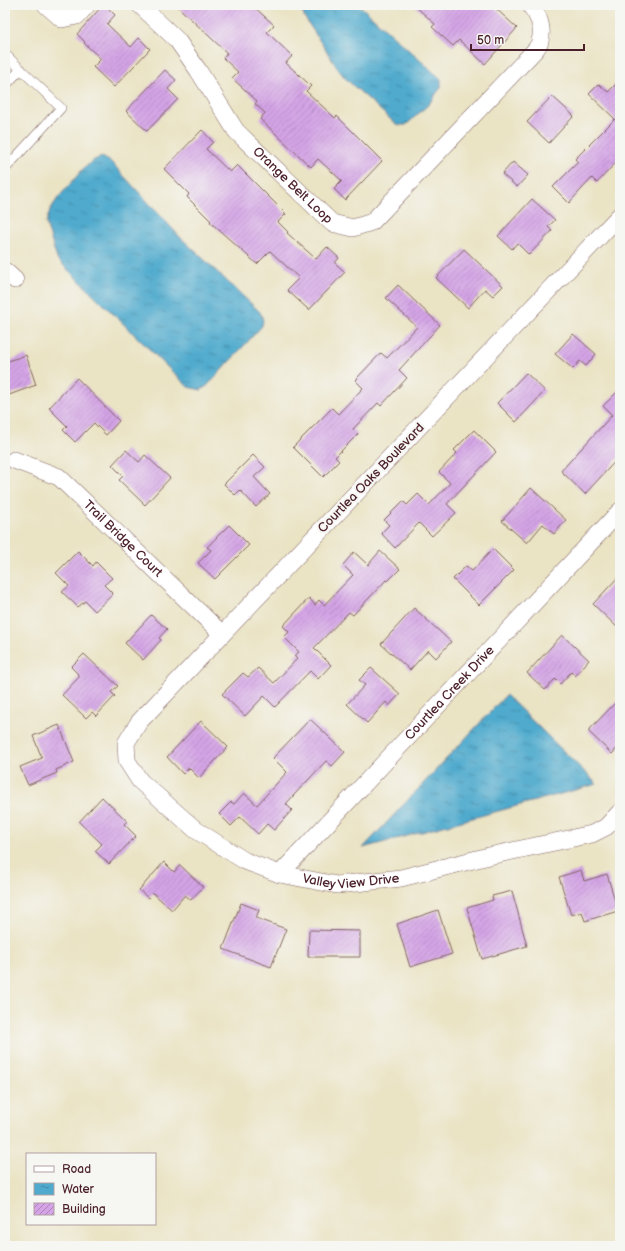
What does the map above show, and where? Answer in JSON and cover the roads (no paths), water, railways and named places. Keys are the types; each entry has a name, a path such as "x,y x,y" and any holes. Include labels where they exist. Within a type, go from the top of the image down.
{"street":[{"path":"46,5 62,19 77,16 87,5"},
{"name":"Orange Belt Loop","path":"140,5 177,40 198,70 236,131 332,223 352,228 372,222 536,49 541,40 541,29 539,18 530,5"},
{"name":"Courtlea Oaks Boulevard","path":"126,743 139,722 620,215"},
{"name":"Trail Bridge Court","path":"14,460 58,477 222,634"},
{"name":"Courtlea Creek Drive","path":"280,874 620,511"},
{"name":"Valley View Drive","path":"126,743 127,761 140,781 196,830 245,861 280,874 337,885 401,878 489,856 592,834 606,827 620,812"}],"lane":[{"path":"5,54 61,108 5,169"},
{"path":"5,86 21,69"}],"water":[{"path":"299,5 359,5 441,79 441,87 429,104 406,125 397,125 346,79 305,18"},
{"path":"102,157 111,162 180,237 260,312 263,320 262,326 207,386 201,390 188,387 57,259 46,223 50,210 58,198 83,169 94,160"},
{"path":"506,695 597,784 363,848"}]}
